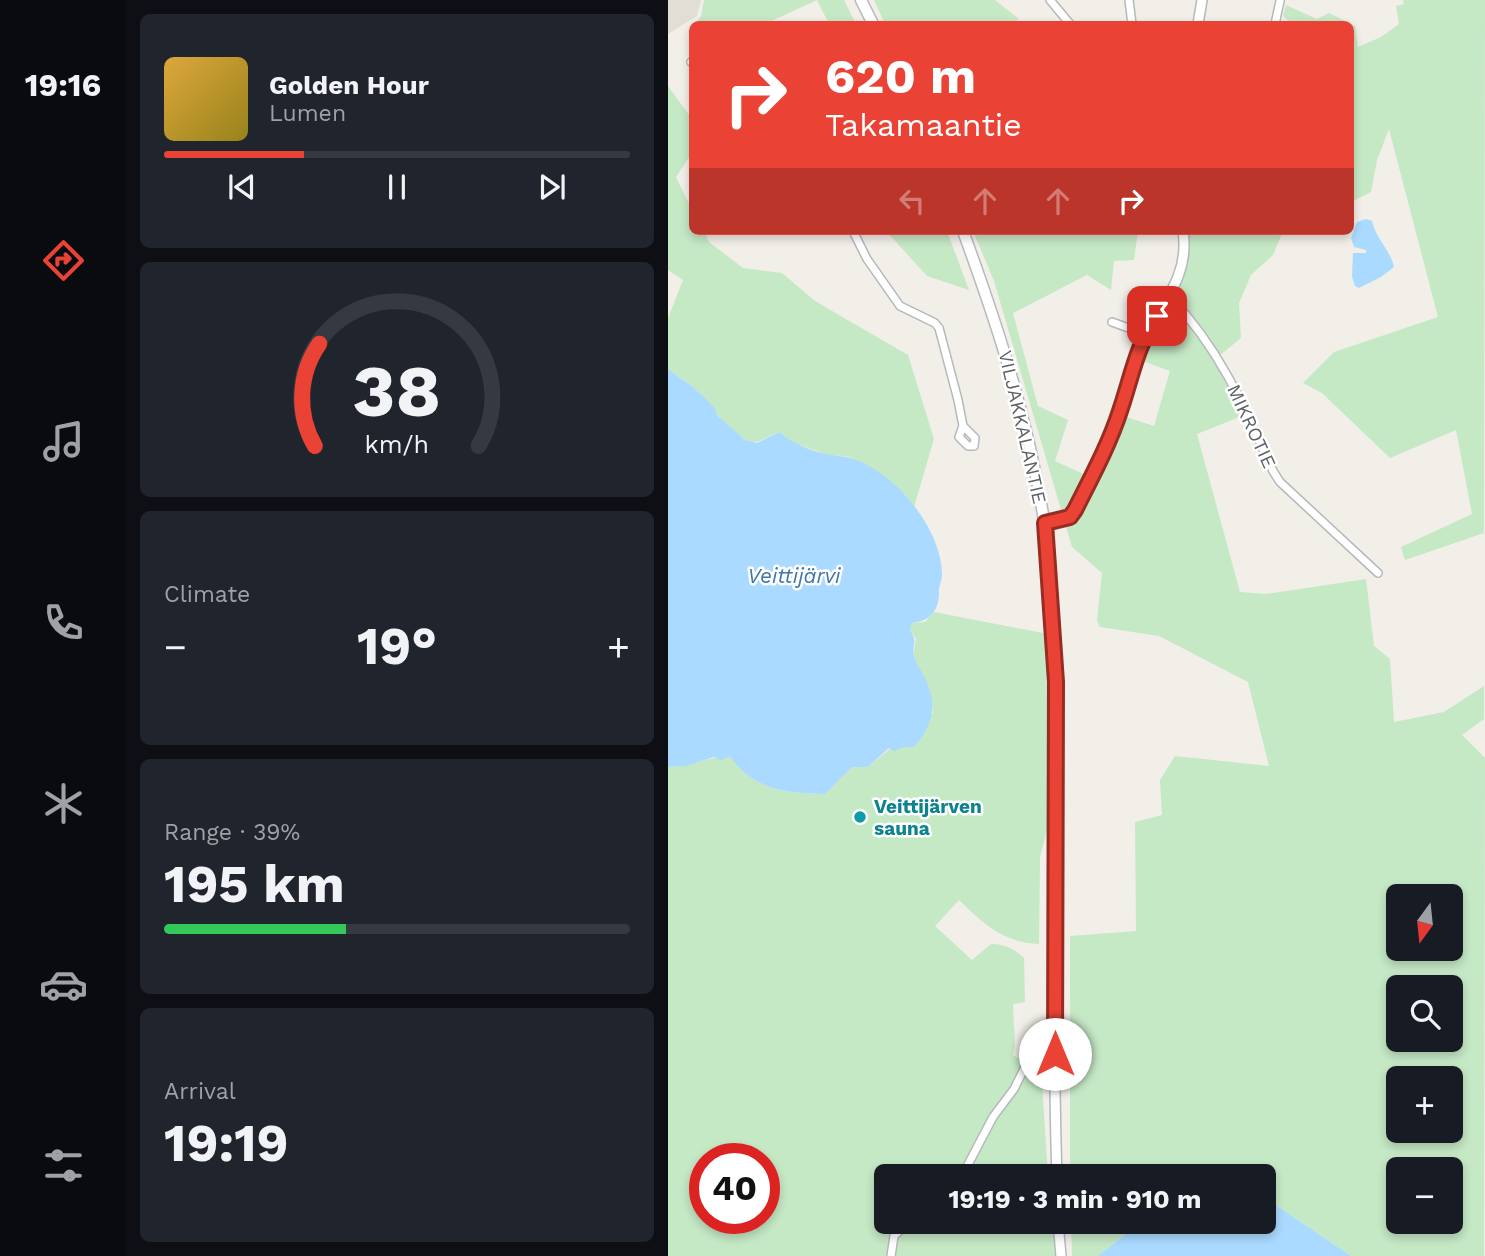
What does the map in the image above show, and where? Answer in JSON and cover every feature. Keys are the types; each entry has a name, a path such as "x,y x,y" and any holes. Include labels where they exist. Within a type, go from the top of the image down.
{"main road":[{"path":"861,0 872,21"},
{"name":"VILJAKKALANTIE","path":"964,235 999,331 1036,471 1047,542"}],"street":[{"path":"1050,0 1068,21"},
{"path":"1129,0 1132,21"},
{"path":"1198,21 1202,0"},
{"path":"1276,21 1284,1"},
{"path":"854,235 900,306 935,323 939,328 963,426"},
{"path":"1045,523 1070,517 1075,510 1120,413 1136,354 1145,334 1170,297 1183,259 1183,235"},
{"name":"MIKROTIE","path":"1170,297 1214,350 1235,387 1280,482 1378,573"},
{"path":"1112,322 1145,334"},
{"name":"VILJAKKALANTIE","path":"1047,542 1056,682 1057,1164"},
{"path":"968,1164 1027,1063 1033,1057 1055,1054"},
{"path":"891,1256 896,1234"},
{"path":"1059,1234 1061,1256"}],"shaded area":[{"path":"668,0 701,0 697,16 668,34"}],"green space":[{"path":"704,0 817,0 772,21 697,21"},
{"path":"817,0 844,0 854,21 828,21"},
{"path":"874,0 995,0 1019,19 1016,21 884,21"},
{"path":"1403,0 1485,0 1484,533 1405,560 1401,547 1472,514 1456,430 1390,458 1322,393 1303,383 1334,352 1438,317 1389,129 1377,160 1371,192 1354,200 1354,26 1358,47 1381,37 1399,24 1396,6 1404,4"},
{"path":"1286,5 1317,19 1329,13 1345,21 1289,21 1283,16"},
{"path":"668,86 689,115 689,158 676,177 689,204 689,235 706,235 709,242 743,268 782,273 815,301 908,355 934,439 914,507 905,495 849,457 825,454 794,443 779,432 757,442 746,440 730,428 692,386 668,369 668,318 683,280 668,270"},
{"path":"890,235 948,235 969,290 927,276"},
{"path":"975,235 1137,235 1134,260 1114,261 1111,290 1087,275 1013,313 1038,406 1068,420 1055,461 1090,477 1117,414 1154,426 1170,371 1134,358 1175,308 1187,235 1281,235 1273,255 1251,275 1239,303 1241,338 1214,360 1242,416 1197,434 1240,592 1266,594 1366,579 1374,646 1390,659 1394,722 1444,712 1484,686 1484,719 1462,735 1485,758 1484,1256 1351,1256 1276,1205 1276,1164 1070,1164 1070,936 1136,931 1135,822 1162,815 1160,780 1175,756 1269,766 1248,682 1159,636 1100,627 1097,621 1102,573 1072,547 994,281"},
{"path":"934,612 1048,634 1049,823 1040,857 1039,944 1004,936 959,900 935,926 972,960 991,944 1009,948 1024,958 1025,1002 1013,1004 1013,1055 1032,1066 1041,1067 1047,1164 874,1164 874,1234 1053,1234 1055,1256 668,1256 668,767 731,756 750,777 772,788 825,794 852,767 868,767 933,713 929,687 913,656 916,639 910,630 912,623 925,622"},
{"path":"1071,1234 1126,1234 1098,1256 1072,1256"}],"water":[{"path":"1366,219 1372,221 1394,267 1359,288 1355,286 1352,277 1353,253 1366,253 1366,250 1354,247 1351,238 1357,222"},
{"name":"Veittijärvi","path":"668,369 693,387 713,406 718,416 745,440 757,443 779,432 808,449 850,458 885,476 914,505 934,540 942,576 939,598 933,614 912,623 910,630 914,639 913,652 931,696 930,722 914,747 894,751 889,748 868,767 852,767 825,794 772,788 750,777 730,756 721,760 714,757 686,766 668,767"},
{"path":"1276,1205 1351,1256 1098,1256 1126,1234 1276,1234"}],"place":[{"name":"Veittijärven sauna","path":"860,817"}],"route":[{"path":"1055,1054 1056,682 1045,523 1070,517 1075,510 1120,413 1136,354 1157,316"}]}
